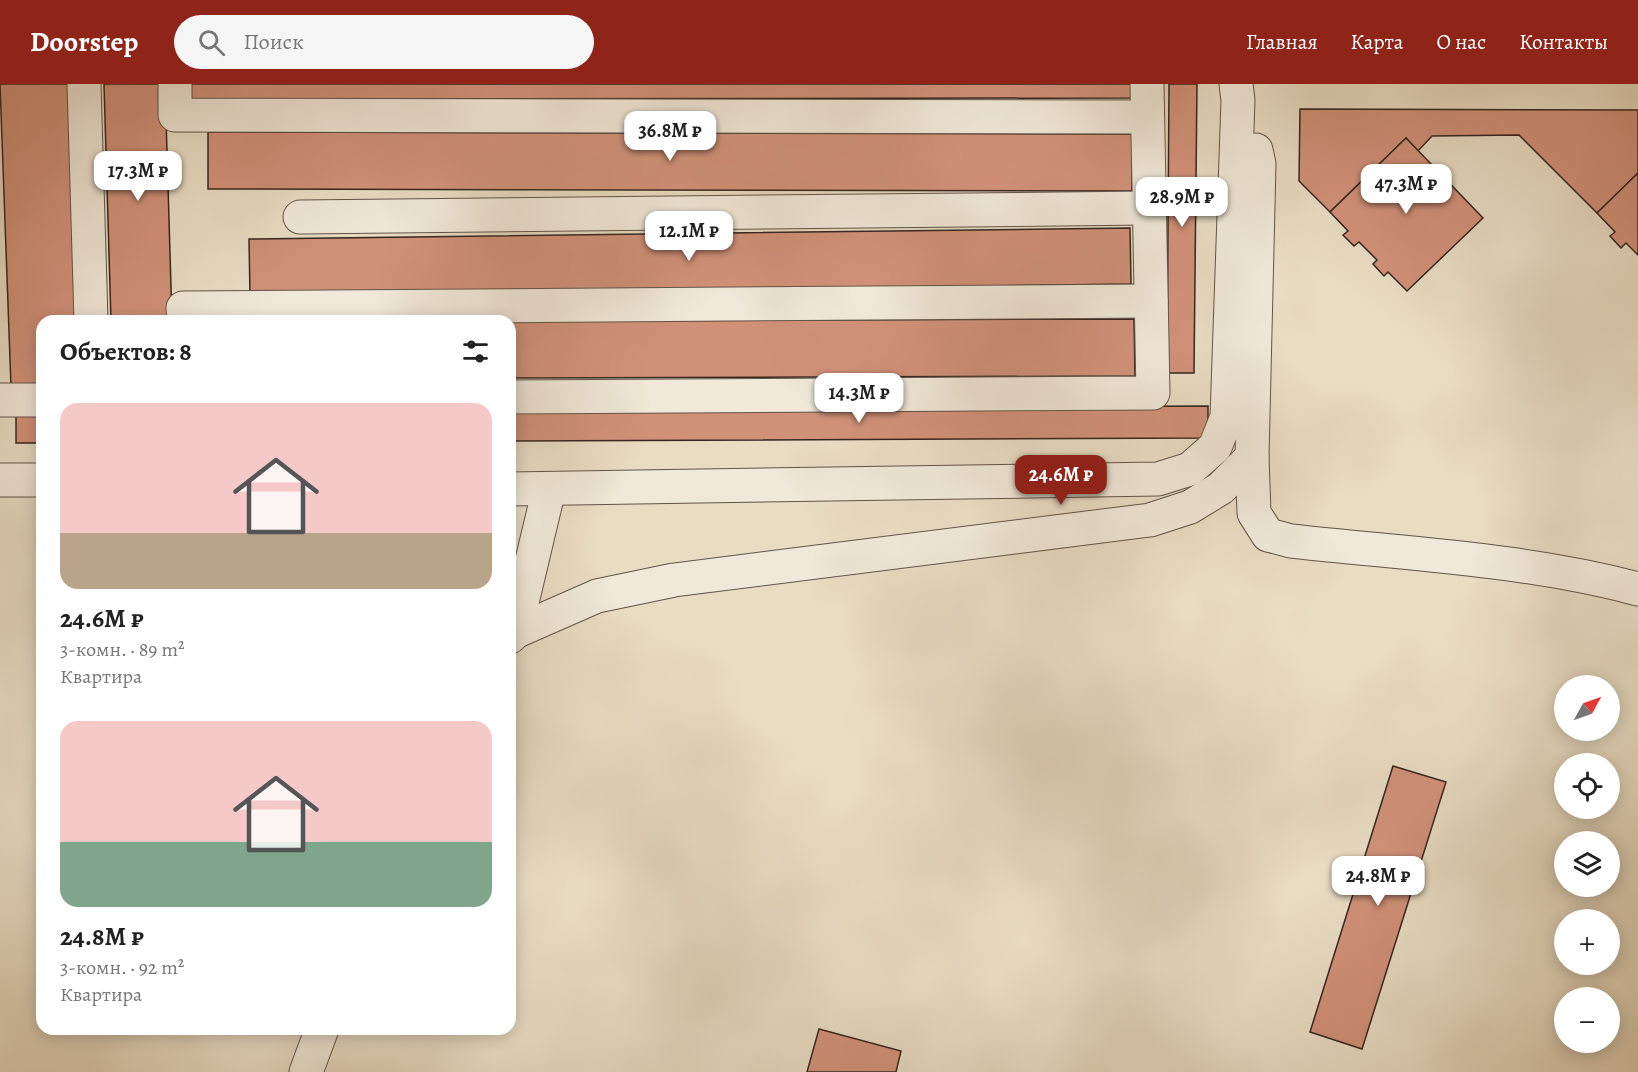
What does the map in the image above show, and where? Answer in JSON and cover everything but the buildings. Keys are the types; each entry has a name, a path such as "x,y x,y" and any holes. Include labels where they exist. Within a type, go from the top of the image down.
{"street":[{"path":"84,84 91,315"},
{"path":"175,84 175,115 1146,117"},
{"path":"516,397 1153,393 1147,84"},
{"path":"1237,92 1254,137 1259,164 1252,457 1254,513 1268,535 1290,542 1534,567 1587,576 1638,589"},
{"path":"516,489 1158,479 1190,469 1215,447 1227,417 1237,92"},
{"path":"300,217 1148,208"},
{"path":"184,315 183,308 1151,301"},
{"path":"0,400 36,400"},
{"path":"516,633 597,596 674,580 1150,520 1190,507 1221,488 1252,457"},
{"path":"0,480 36,480"},
{"path":"516,619 549,489"},
{"path":"306,1072 320,1035"}]}
